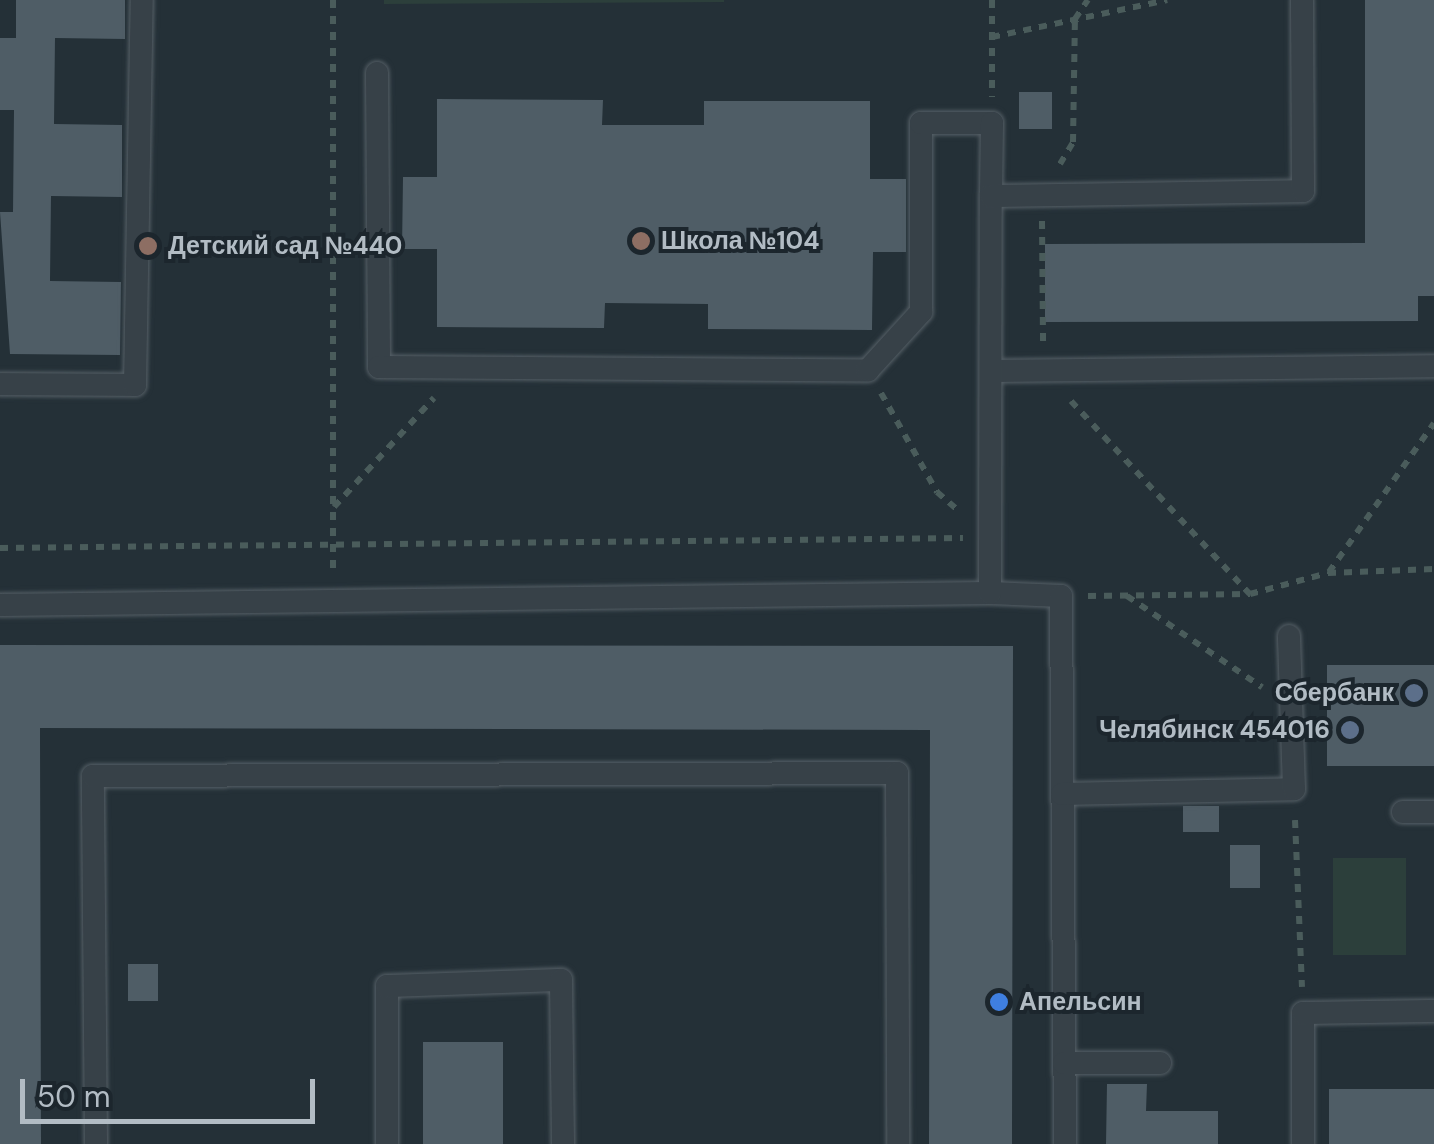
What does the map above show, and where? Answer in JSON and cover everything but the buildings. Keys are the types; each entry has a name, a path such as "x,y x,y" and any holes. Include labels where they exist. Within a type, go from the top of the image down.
{"lane":[{"path":"0,384 135,385 142,0"},
{"path":"992,196 1303,190 1302,0"},
{"path":"377,73 380,368 868,370 921,312 921,123 992,123 990,593"},
{"path":"992,371 1434,366"},
{"path":"0,605 990,593 1061,596 1064,1144"},
{"path":"1062,794 1294,789 1289,636"},
{"path":"96,1144 93,776 857,774 896,774 898,1144"},
{"path":"1403,812 1434,812"},
{"path":"387,1144 387,986 561,980 563,1144"},
{"path":"1303,1144 1303,1013 1434,1011"},
{"path":"1064,1063 1160,1064"}],"path":[{"path":"333,0 333,601"},
{"path":"992,0 992,123"},
{"path":"992,37 1167,0"},
{"path":"333,508 461,368"},
{"path":"868,370 937,492 990,538"},
{"path":"1043,371 1250,594"},
{"path":"1328,573 1434,423"},
{"path":"0,548 990,538"},
{"path":"1061,596 1250,594 1328,573 1434,570"},
{"path":"1126,596 1291,707"},
{"path":"1294,789 1303,1013"}],"green space":[{"path":"384,0 724,0 724,2 384,4"},
{"path":"1333,858 1406,858 1406,955 1333,955"}],"place":[{"name":"Школа №104","path":"641,241"},
{"name":"Детский сад №440","path":"148,246"},
{"name":"Сбербанк","path":"1414,693"},
{"name":"Челябинск 454016","path":"1350,730"},
{"name":"Апельсин","path":"999,1002"}]}
